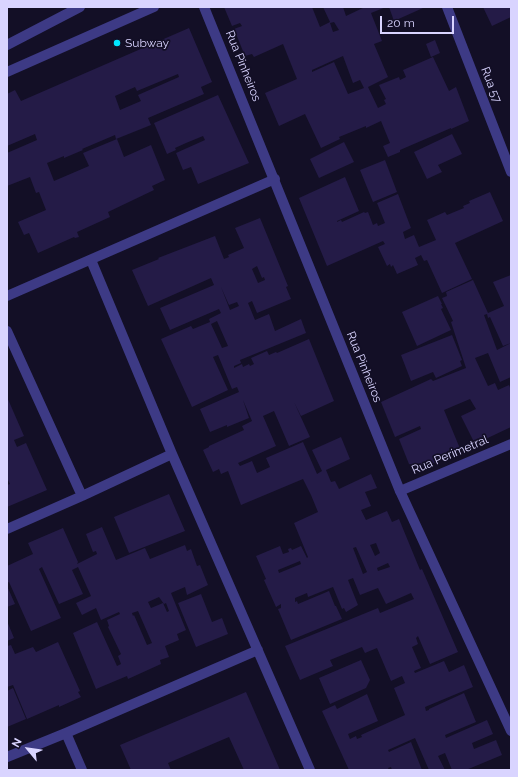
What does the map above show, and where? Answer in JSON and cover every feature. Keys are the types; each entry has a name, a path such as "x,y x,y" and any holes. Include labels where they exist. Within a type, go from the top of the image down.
{"street":[{"path":"7,45 80,7"},
{"path":"7,72 154,7"},
{"name":"Rua Pinheiros","path":"204,7 275,179 400,491 511,731"},
{"name":"Rua 57","path":"447,7 511,172"},
{"path":"7,296 275,179"},
{"path":"91,260 172,454 310,770"},
{"path":"7,331 82,496"},
{"name":"Rua Perimetral","path":"400,491 511,444"},
{"path":"7,529 172,454"},
{"path":"7,757 258,650"},
{"path":"66,733 82,770"}],"building":[{"path":"224,7 312,7 320,27 330,22 323,7 343,7 346,16 365,7 386,7 371,13 382,41 374,44 388,77 368,87 378,108 386,104 384,100 386,99 379,85 399,77 400,80 406,77 403,70 433,57 449,91 456,87 469,121 400,150 400,152 388,157 383,146 390,143 381,121 366,128 366,126 339,137 340,139 321,148 305,114 279,126 265,93 297,79 283,44 254,57 252,54 245,56 234,29 242,26 240,23 232,26","holes":["334,22 339,30 333,32 330,23","343,56 353,83 360,80 364,88 348,94 334,62 312,72 312,70"]},
{"path":"389,7 423,7 423,8 394,21"},
{"path":"483,7 511,7 511,17 492,26"},
{"path":"189,28 212,82 201,87 204,94 148,118 151,125 116,139 115,135 64,158 64,156 47,163 54,181 89,166 83,153 117,139 124,157 151,145 165,180 152,186 154,190 108,212 110,217 77,232 79,237 74,237 38,253 29,233 24,235 18,222 46,210 39,192 36,193 30,177 7,186 7,153 37,140 35,134 7,146 7,94 15,90 21,101","holes":["178,74 179,77 138,95 141,101 120,110 115,96 135,87 137,91"]},
{"path":"435,40 440,53 431,57 426,44"},
{"path":"218,95 249,163 198,184 191,167 183,170 176,153 205,140 203,136 175,148 176,150 167,154 154,123"},
{"path":"452,134 462,154 438,165 442,172 427,179 414,152"},
{"path":"344,142 354,162 319,178 310,159"},
{"path":"385,160 397,192 373,202 360,170"},
{"path":"345,177 359,211 337,221 337,222 341,220 342,222 364,212 368,212 373,225 377,223 378,226 385,223 377,203 398,194 411,228 403,232 405,239 414,235 419,247 436,240 427,220 445,212 447,215 464,208 463,206 470,203 469,201 490,192 503,221 455,243 472,279 442,293 427,260 424,261 421,255 415,258 418,265 397,274 393,265 391,267 390,264 387,266 378,247 385,244 383,241 327,266 299,198"},
{"path":"260,218 288,286 286,287 291,299 257,313 252,301 248,303 255,320 269,314 275,331 301,319 306,333 240,360 241,363 234,366 234,368 242,364 243,367 249,364 250,366 254,364 251,358 267,351 269,355 276,352 277,353 309,339 334,401 301,416 294,402 310,437 289,446 274,411 263,416 276,446 238,463 240,466 252,461 257,473 270,467 266,458 303,442 317,474 322,471 312,450 341,437 350,459 326,470 331,482 335,481 339,489 371,474 377,488 365,492 371,506 361,510 366,520 387,511 392,522 399,519 420,570 422,569 458,652 430,664 418,636 416,638 418,644 412,647 421,668 414,671 415,673 444,661 449,672 464,665 473,687 425,707 426,711 464,693 476,722 445,735 446,738 487,720 493,734 472,743 474,749 496,740 502,755 466,770 452,770 445,753 438,756 445,770 429,770 415,738 388,750 389,752 411,742 422,770 392,770 391,767 388,768 389,770 349,770 322,711 335,705 337,709 367,694 378,721 348,734 350,739 356,736 357,739 362,737 361,735 405,715 394,688 405,683 402,676 391,681 377,648 365,653 362,647 330,660 333,666 300,680 285,646 378,608 380,613 414,599 411,593 386,604 378,588 360,595 353,578 348,580 358,605 346,612 344,608 342,609 333,587 308,597 307,593 295,598 295,602 297,601 298,604 329,591 342,619 291,640 278,609 281,608 281,604 276,607 264,580 266,579 256,556 280,546 283,554 289,552 288,549 291,548 292,550 301,546 307,558 308,557 294,523 318,512 311,495 303,479 241,505 228,471 221,474 219,469 213,472 203,450 244,430 242,426 252,421 243,400 249,418 210,432 200,409 239,392 237,387 232,389 218,355 213,357 228,390 192,407 161,339 191,326 193,329 210,322 209,319 221,313 219,309 170,330 160,308 214,285 211,278 148,306 132,270 159,259 158,258 215,236 224,259 229,257 228,255 244,248 235,228","holes":["257,266 262,278 264,277 265,280 258,283 252,269","221,287 229,305 237,302 239,306 230,310","217,321 228,346 222,348 211,324","376,543 380,553 375,556 370,545","356,547 367,572 363,574 353,548","300,561 301,564 279,573 278,570","388,563 390,567 378,571 377,568"]},
{"path":"511,275 511,343 511,377 500,382 488,353 475,358 488,386 495,383 498,390 509,385 511,390 511,427 475,444 461,416 476,409 470,399 444,410 461,451 416,471 413,465 409,464 399,439 421,429 420,426 395,437 381,402 431,379 433,381 466,368 451,322 453,321 442,298 447,296 446,292 473,280 488,313 504,306 493,282","holes":["487,314 488,318 490,317 503,346 511,343 497,350 484,315"]},
{"path":"438,296 443,308 441,309 451,330 417,346 402,312"},
{"path":"452,335 462,360 460,361 462,366 436,378 433,372 411,381 401,355"},
{"path":"7,397 24,436 14,440 17,447 26,443 47,490 7,507 7,485 10,484 7,478"},
{"path":"169,494 185,531 129,553 114,517"},
{"path":"102,527 116,560 145,548 150,559 185,545 187,551 191,549 197,566 200,565 208,585 187,595 185,587 171,593 186,630 177,634 179,640 165,646 169,657 160,660 161,664 128,679 127,676 96,689 73,633 97,622 117,666 121,664 118,656 121,654 108,627 107,620 120,614 119,612 101,620 96,608 82,615 76,603 91,596 78,567 72,570 83,594 59,604 42,567 39,569 61,618 31,631 9,582 7,583 7,566 33,554 28,543 63,528 78,562 77,564 97,554 96,551 93,552 86,534","holes":["159,597 164,604 166,603 169,611 167,612 163,603 151,608 148,602","138,611 152,643 147,645 132,613"]},
{"path":"7,586 15,604 7,607"},
{"path":"201,594 212,622 222,618 228,634 196,647 178,603"},
{"path":"7,621 14,638 7,641"},
{"path":"58,642 80,691 78,692 81,697 27,719 13,685 7,687 7,646 11,645 15,654 33,647 36,652"},
{"path":"361,660 370,680 366,688 330,704 319,678"},
{"path":"13,688 26,719 7,727 7,691"},
{"path":"246,692 280,770 244,770 229,737 168,763 171,770 131,770 120,745"}],"place":[{"name":"Subway","path":"117,43"}]}
